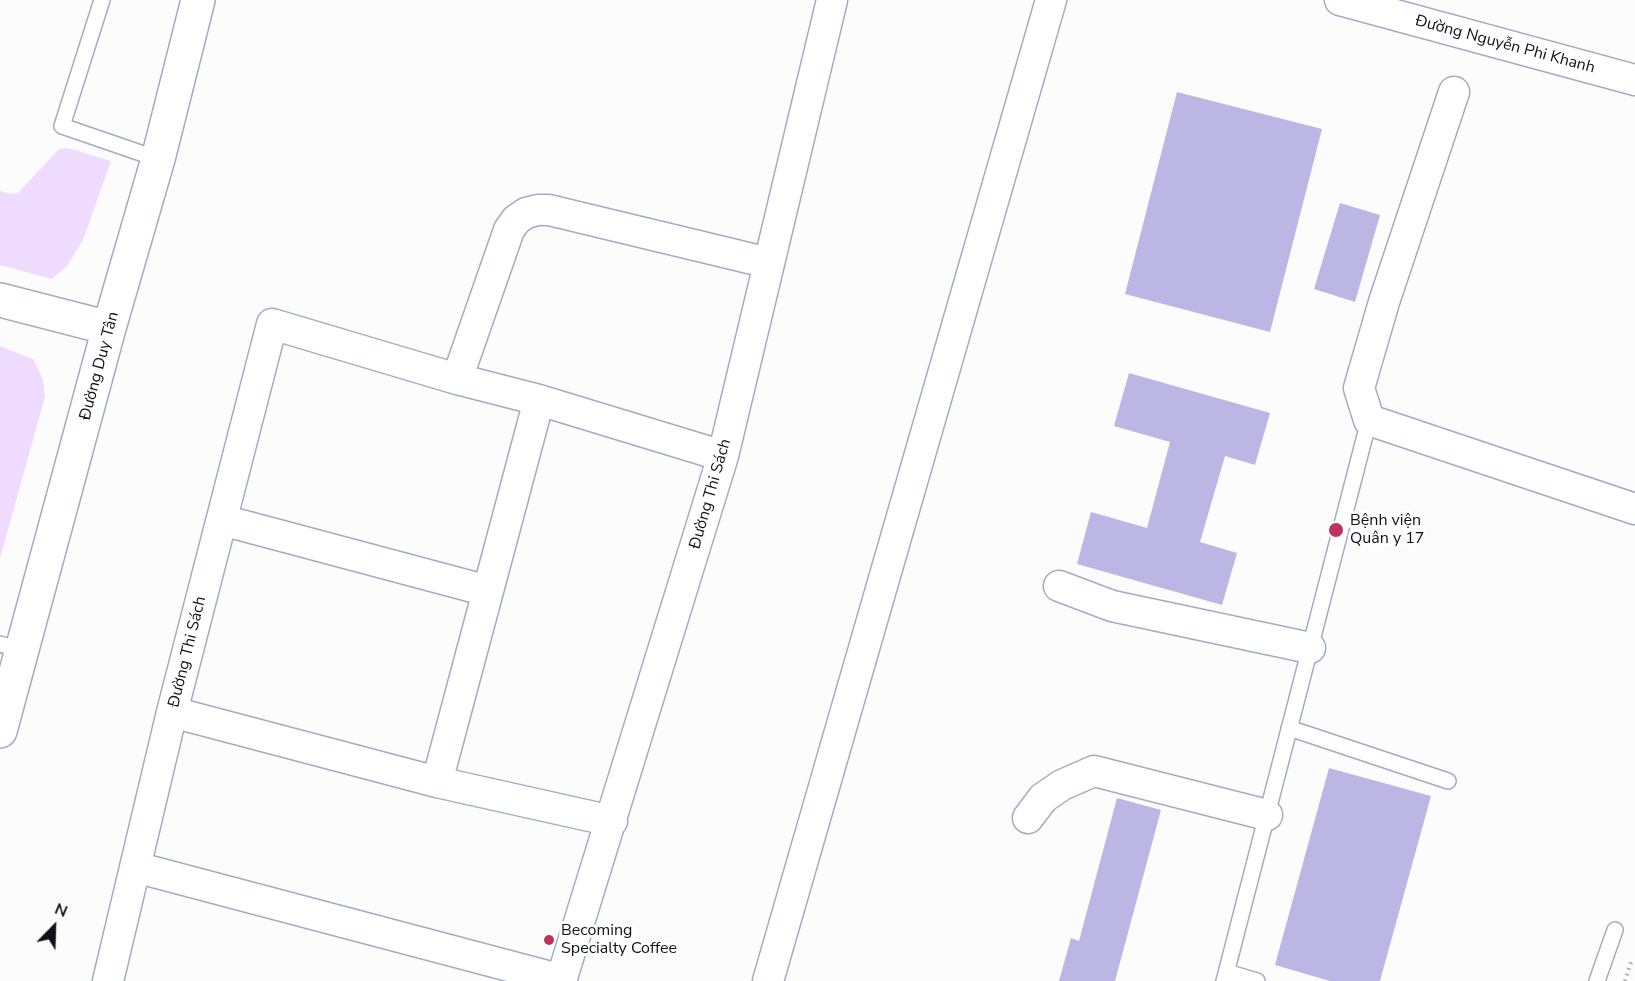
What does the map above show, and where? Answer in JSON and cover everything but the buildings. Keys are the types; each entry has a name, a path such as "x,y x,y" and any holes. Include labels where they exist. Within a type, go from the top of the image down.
{"street":[{"name":"Đường Duy Tân","path":"0,731 11,647 109,328 158,159 198,0"},
{"name":"Đường Thi Sách","path":"562,980 723,456 832,0"},
{"path":"768,981 1051,0"},
{"name":"Đường Nguyễn Phi Khanh","path":"1340,0 1635,80"},
{"path":"1454,92 1384,302 1359,388 1369,420 1635,509"},
{"path":"723,456 538,400 457,379 509,230 516,220 526,213 549,210 769,263"},
{"path":"0,300 109,328"},
{"name":"Đường Thi Sách","path":"108,981 172,712 272,324 457,379"},
{"path":"437,782 538,400"},
{"path":"222,519 488,591"},
{"path":"1059,586 1113,606 1310,648"},
{"path":"172,712 437,782 612,821"},
{"path":"1028,818 1043,798 1062,785 1094,771 1267,815"},
{"path":"135,867 562,980"}],"lane":[{"path":"102,0 62,126 158,159"},
{"path":"1257,981 1225,976 1369,420"},
{"path":"1289,728 1448,781"},
{"path":"1597,981 1615,930"}],"shaded area":[{"path":"68,148 111,161 83,240 67,266 52,279 0,265 0,191 10,194 18,193 59,149"},
{"path":"0,346 33,359 43,379 45,397 0,558"}],"place":[{"name":"Bệnh viện Quân y 17","path":"1336,530"},
{"name":"Becoming Specialty Coffee","path":"549,940"}]}
